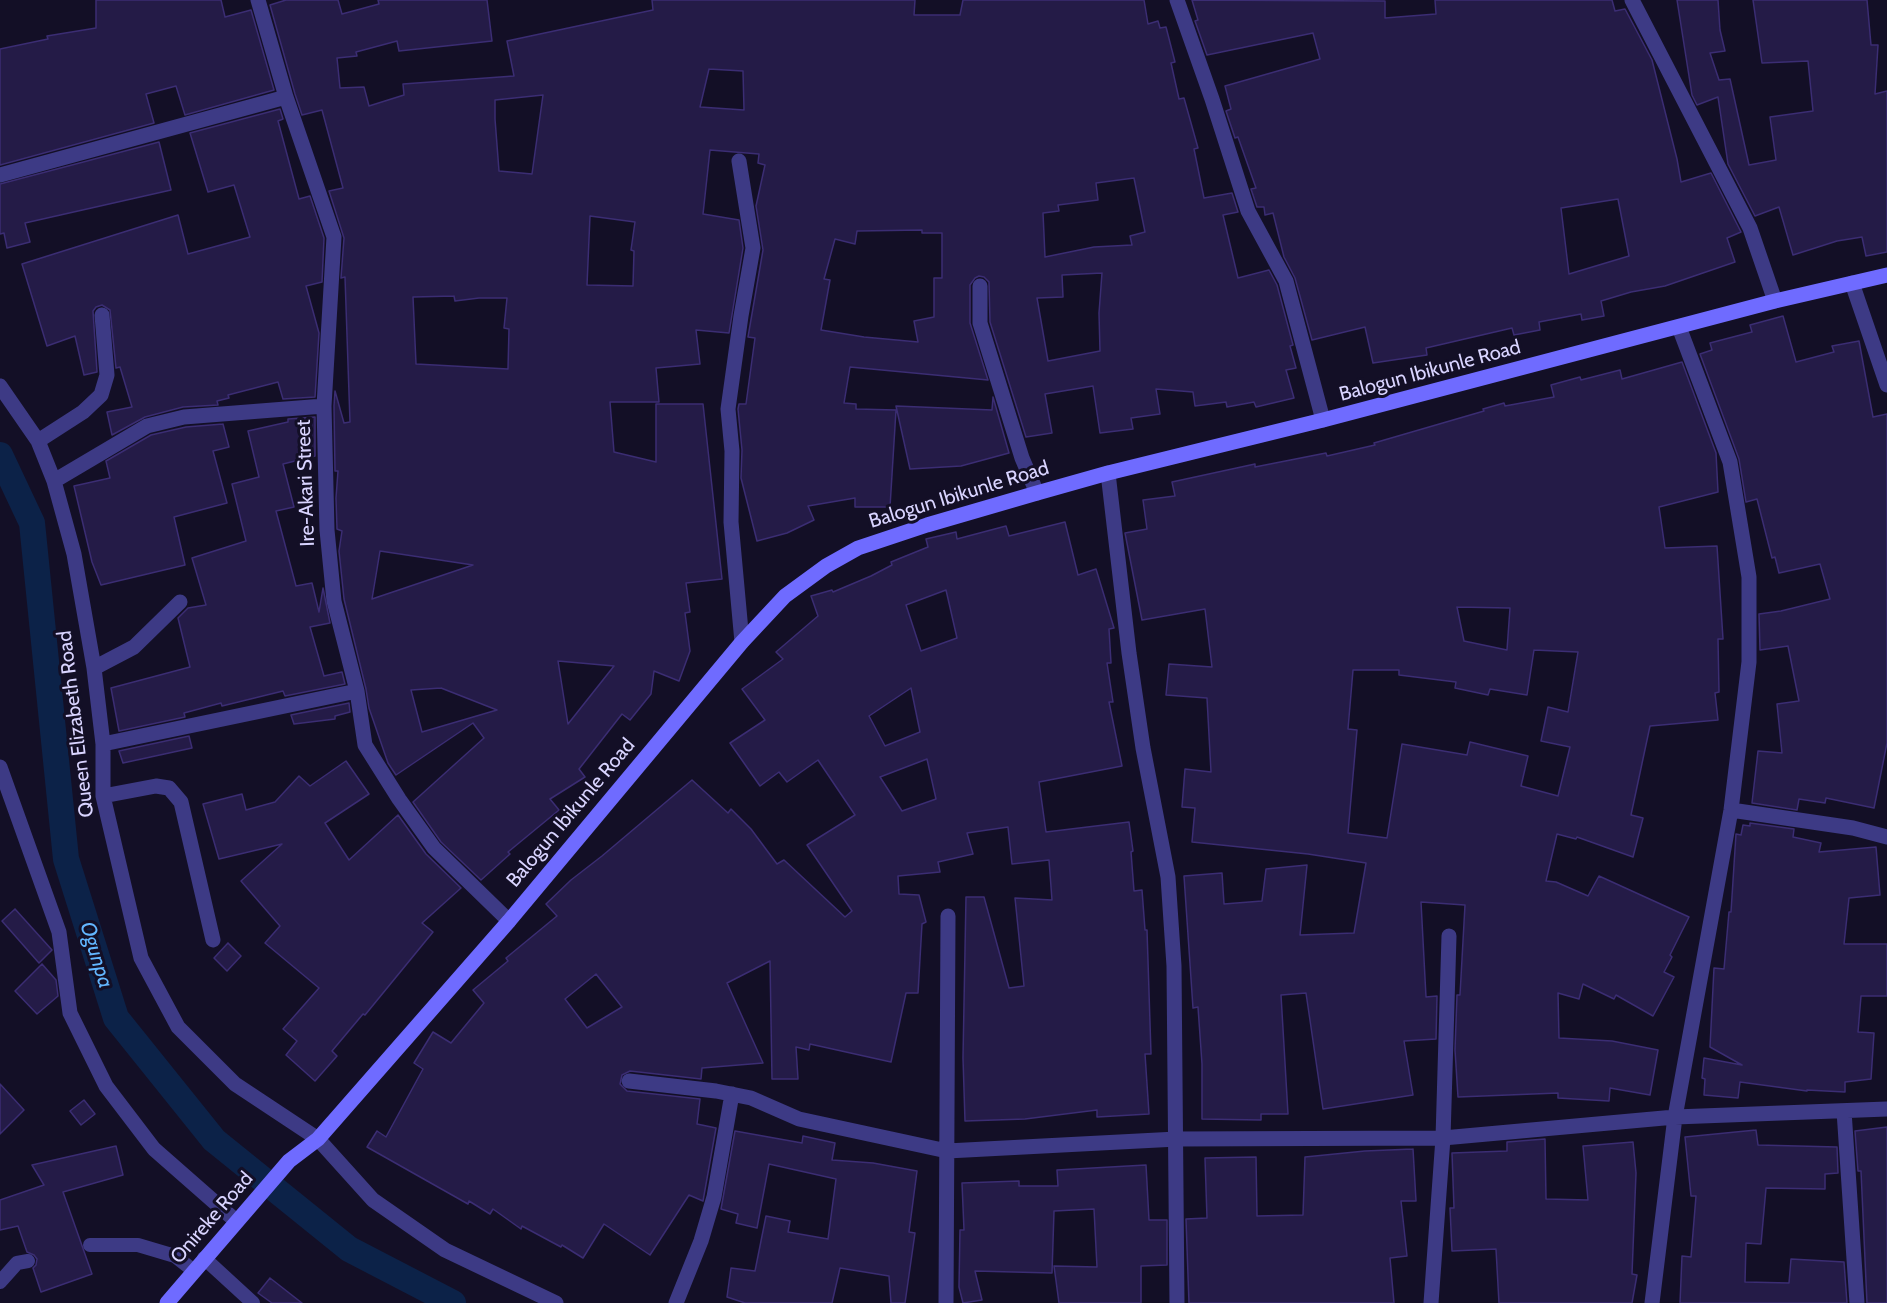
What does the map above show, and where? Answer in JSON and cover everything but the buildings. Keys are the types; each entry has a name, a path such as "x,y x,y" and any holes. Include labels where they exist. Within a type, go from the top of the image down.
{"street":[{"name":"Ire-Akari Street","path":"258,0 286,97 334,237 324,406 327,530 334,601 357,691 365,745 399,799 434,848 509,921"},
{"path":"1177,0 1248,212 1286,281 1323,420"},
{"path":"1632,0 1750,228 1775,301"},
{"path":"0,175 286,97"},
{"path":"739,161 753,248 728,409 732,451 731,522 742,642"},
{"name":"Balogun Ibikunle Road","path":"289,1161 318,1139 509,921 742,642 785,596 826,566 858,548 927,525 1108,473 1323,420 1775,301 1887,275"},
{"path":"1851,283 1887,385"},
{"path":"980,286 980,322 1022,458 1037,493"},
{"path":"38,441 83,412 101,395 108,375 102,315"},
{"path":"1652,1303 1675,1117 1731,810 1749,662 1749,578 1730,462 1679,327"},
{"name":"Queen Elizabeth Road","path":"0,386 38,441 54,481 74,554 94,668 103,744 103,796 141,958 178,1027 235,1084 318,1139 373,1200 445,1250 556,1303"},
{"path":"54,481 147,426 184,417 324,406"},
{"path":"1108,473 1143,748 1168,877 1174,966 1177,1303"},
{"path":"94,668 134,647 180,602"},
{"path":"103,744 357,691"},
{"path":"0,767 59,932 70,1013 106,1086 154,1149 236,1221"},
{"path":"103,796 156,786 170,788 181,802 213,940"},
{"path":"1731,810 1853,828 1887,837"},
{"path":"946,1303 948,916"},
{"path":"1431,1303 1443,1138 1449,936"},
{"path":"629,1081 751,1098 799,1119 947,1151 1177,1138 1443,1138 1675,1117 1887,1109"},
{"path":"676,1303 701,1241 714,1197 732,1094"},
{"path":"1844,1111 1857,1303"},
{"name":"Onireke Road","path":"167,1303 289,1161"}],"lane":[{"path":"90,1245 138,1245 175,1256 194,1271"},
{"path":"204,1258 253,1303"},
{"path":"0,1282 16,1263 28,1261"}],"waterway":[{"name":"Ogunpa","path":"0,455 32,523 66,859 116,1018 214,1140 349,1249 453,1303"}]}
